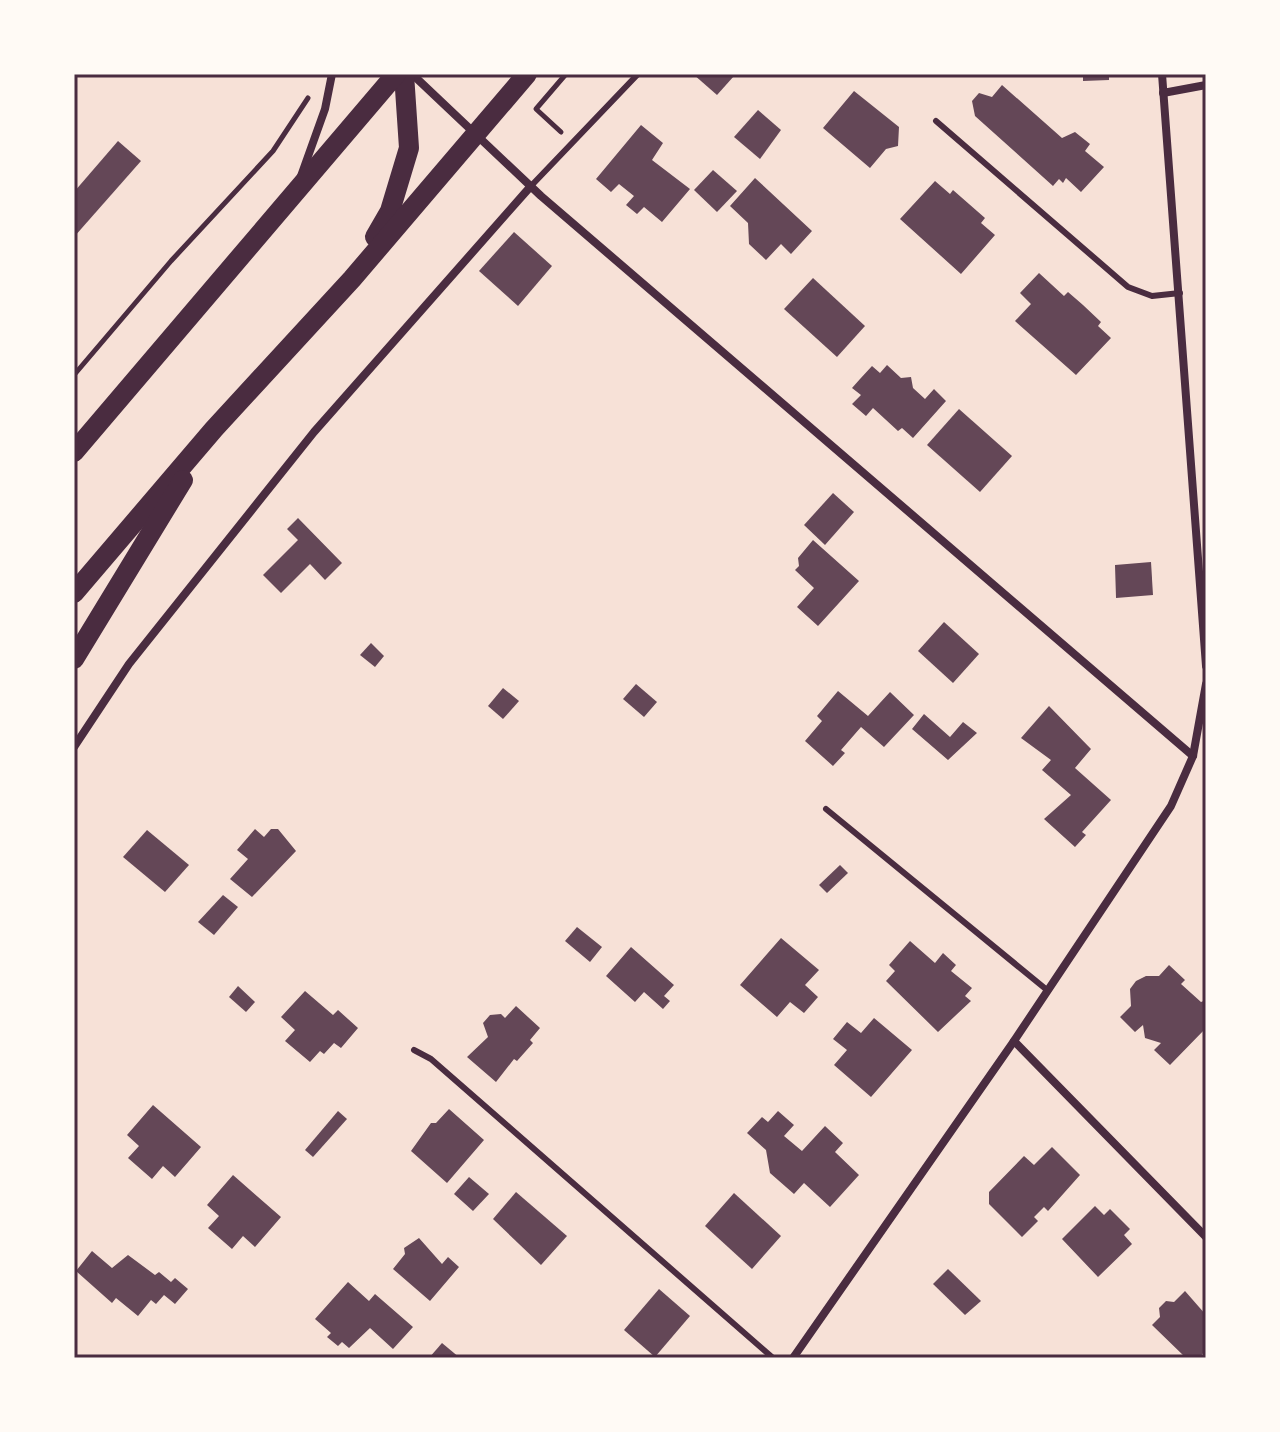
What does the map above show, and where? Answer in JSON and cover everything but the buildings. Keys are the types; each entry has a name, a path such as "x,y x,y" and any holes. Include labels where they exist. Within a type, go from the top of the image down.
{"highway":[{"path":"74,452 396,74"},
{"path":"352,279 390,211 409,148 404,74"},
{"path":"74,593 214,429 352,279 527,74"},
{"path":"74,659 214,429"}],"street":[{"path":"295,193 325,109 332,74"},
{"path":"412,74 474,136 531,186 1193,756"},
{"path":"1162,74 1203,560 1206,666"},
{"path":"1163,93 1206,85"},
{"path":"74,747 129,664 314,432 531,186"},
{"path":"793,1358 1014,1041 1171,806 1193,756 1206,684"},
{"path":"1014,1041 1206,1237"}],"lane":[{"path":"531,186 638,74"},
{"path":"936,121 1128,287 1152,296 1180,293"},
{"path":"826,809 1047,990"},
{"path":"414,1050 431,1059 773,1358"}],"path":[{"path":"566,74 536,109 574,144"},
{"path":"74,375 171,261 273,151 311,89"}]}
